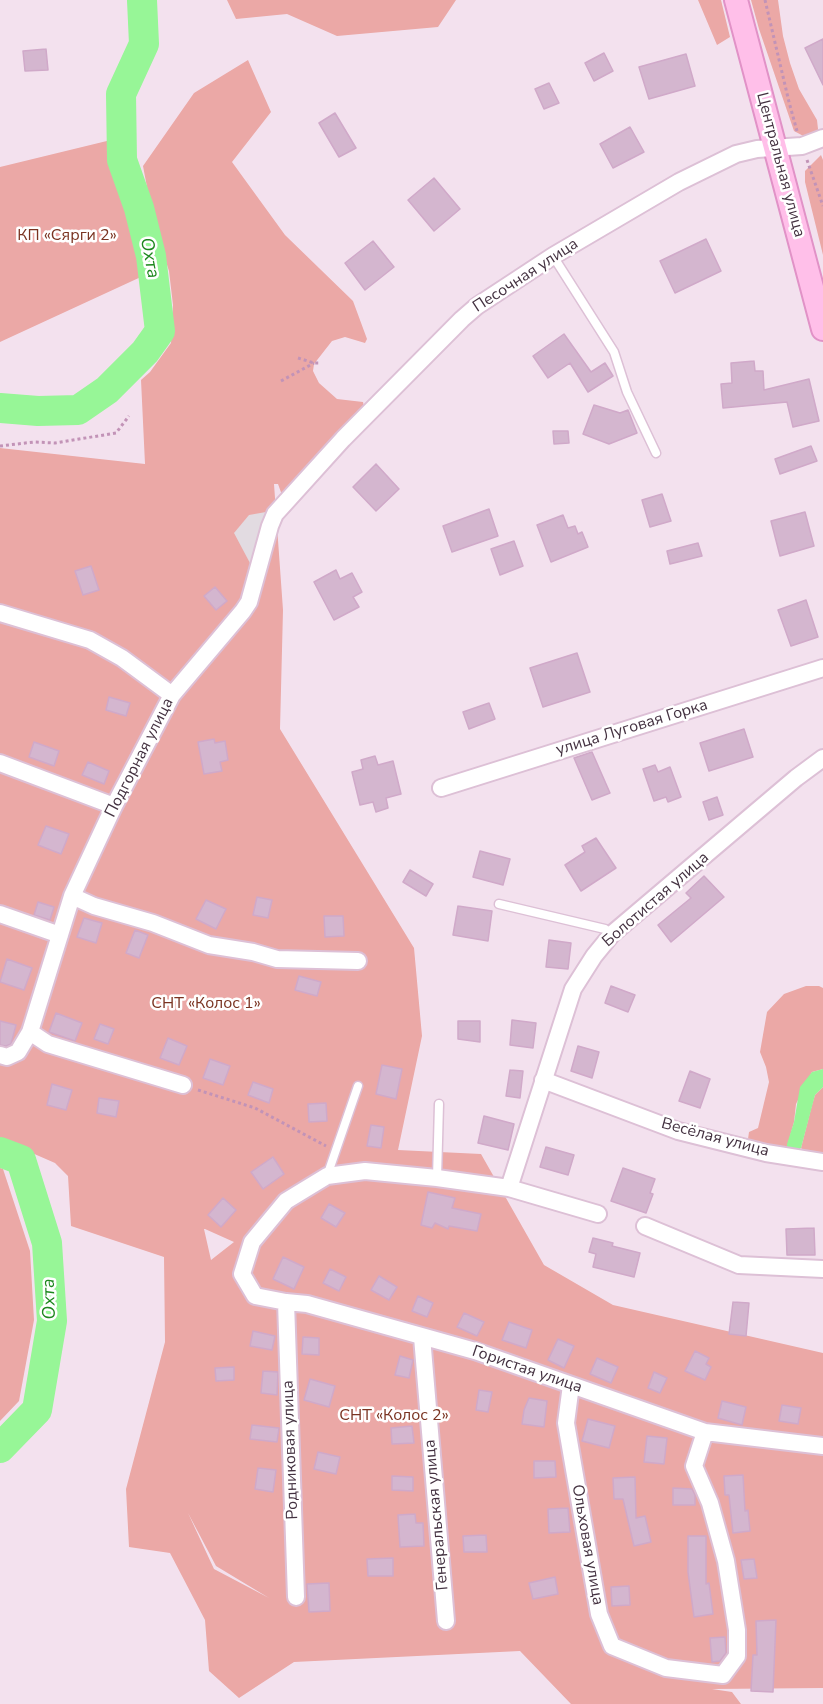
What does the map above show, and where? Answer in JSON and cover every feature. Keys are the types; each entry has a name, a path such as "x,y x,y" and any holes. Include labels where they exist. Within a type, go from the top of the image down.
{"street":[{"name":"Центральная улица","path":"736,0 777,148 823,329"},
{"name":"Песочная улица","path":"285,503 343,439 477,306 553,256 717,163 736,154 757,149 802,146 823,138"},
{"name":"Подгорная улица","path":"30,1032 72,896 114,806 172,695 249,602 270,526 275,514 285,503"},
{"path":"0,613 90,640 122,658 172,695"},
{"name":"улица Луговая Горка","path":"441,788 823,668"},
{"name":"Болотистая улица","path":"508,1188 573,989 594,956 612,934 796,778 823,758"},
{"path":"0,763 114,806"},
{"path":"72,896 94,906 153,923 209,945 253,952 278,959 358,961"},
{"path":"0,914 60,935"},
{"path":"0,1055 7,1057 18,1052 30,1032 48,1044 183,1085"},
{"name":"Весёлая улица","path":"543,1080 678,1131 766,1153 823,1162"},
{"path":"327,1176 365,1171 437,1178 508,1188 598,1214"},
{"name":"Гористая улица","path":"327,1176 286,1201 252,1242 242,1274 255,1296 307,1304 475,1351 705,1432 823,1446"},
{"path":"645,1226 739,1265 823,1269"},
{"name":"Родниковая улица","path":"286,1302 296,1597"},
{"name":"Генеральская улица","path":"422,1337 446,1620"},
{"name":"Ольховая улица","path":"571,1385 566,1422 599,1614 612,1646 666,1668 723,1675 737,1656 737,1630 726,1562 710,1503 694,1466 705,1432"}],"lane":[{"path":"553,256 614,352 627,392 656,453"},
{"path":"499,904 605,929 612,934"},
{"path":"327,1176 358,1086"},
{"path":"437,1178 439,1104"}],"path":[{"path":"765,0 789,102 823,206"},
{"path":"298,358 320,363"},
{"path":"281,381 314,363"},
{"path":"0,446 34,442 56,443 116,433 129,416"},
{"path":"183,1085 255,1108 335,1151"}],"green space":[{"path":"227,0 456,0 438,27 337,36 287,14 236,19"},
{"path":"698,0 721,0 730,37 717,45"},
{"path":"751,0 778,0 783,36 790,63 799,89 817,120 819,138 809,139 794,131"},
{"path":"248,60 271,112 232,162 285,235 353,301 367,339 365,343 345,337 332,341 314,364 313,371 319,383 337,399 363,402 364,407 282,495 278,484 274,484 283,610 280,729 414,948 422,1036 398,1150 481,1154 544,1265 613,1305 823,1353 823,1688 712,1689 732,1692 741,1704 571,1704 520,1651 294,1662 239,1698 209,1671 205,1620 170,1553 129,1547 126,1489 165,1342 164,1257 71,1226 68,1176 55,1163 0,1139 0,448 145,464 141,380 150,372 171,343 173,305 169,271 154,224 143,166 194,93","holes":["204,1229 234,1242 211,1260","188,1513 216,1566 269,1598 214,1569"]},
{"name":"КП «Сярги 2»","path":"115,139 143,276 0,342 0,167"},
{"path":"821,155 823,160 823,255 805,182 805,171"},
{"path":"806,986 823,988 823,1069 812,1072 796,1104 787,1147 760,1145 748,1139 749,1132 758,1128 769,1082 760,1052 767,1012 784,994"},
{"path":"823,1087 823,1153 805,1152 801,1148 812,1105 815,1095"},
{"path":"0,1168 3,1169 30,1251 34,1320 19,1401 0,1421"}],"shaded area":[{"path":"266,512 275,514 251,565 234,533 249,515"},
{"path":"823,1069 823,1087 815,1095 801,1148 797,1151 792,1150 787,1147 787,1144 794,1122 800,1087 812,1072"}],"building":[{"path":"823,39 823,85 805,48"},
{"path":"46,49 48,70 25,71 23,51"},
{"path":"604,53 613,71 594,81 585,63"},
{"path":"686,54 695,86 649,99 639,67"},
{"path":"549,83 559,103 544,109 535,89"},
{"path":"335,113 356,148 339,157 319,123"},
{"path":"630,127 644,152 613,168 600,144"},
{"path":"434,178 460,209 434,231 408,200"},
{"path":"706,239 721,271 675,293 660,261"},
{"path":"373,241 394,267 365,290 345,263"},
{"path":"564,334 591,372 605,363 613,376 588,392 570,363 548,378 533,356"},
{"path":"754,361 755,371 763,371 764,390 809,379 819,421 793,427 787,402 723,408 721,384 732,383 731,363"},
{"path":"594,405 620,413 628,410 637,433 609,444 583,434"},
{"path":"553,431 568,431 569,443 554,444"},
{"path":"811,446 817,461 780,474 775,459"},
{"path":"376,464 399,489 376,511 353,487"},
{"path":"662,494 671,521 650,527 642,500"},
{"path":"489,509 498,536 452,552 443,526"},
{"path":"805,512 814,546 780,556 771,521"},
{"path":"563,515 568,528 575,526 578,534 582,532 588,547 551,562 537,525"},
{"path":"514,541 523,566 500,575 491,549"},
{"path":"698,543 702,556 670,564 667,551"},
{"path":"91,566 99,590 83,595 75,571"},
{"path":"336,570 340,579 352,573 362,592 353,597 359,607 334,620 314,582"},
{"path":"215,587 227,601 216,610 204,596"},
{"path":"806,600 818,637 791,646 778,610"},
{"path":"577,653 590,692 543,707 530,668"},
{"path":"109,697 130,703 126,716 106,710"},
{"path":"489,703 495,719 469,729 463,712"},
{"path":"744,729 753,757 709,771 700,743"},
{"path":"214,739 215,743 225,741 228,760 220,762 222,771 204,774 198,742"},
{"path":"34,742 59,751 54,766 29,757"},
{"path":"592,752 610,793 592,800 574,758"},
{"path":"375,756 378,765 393,761 401,794 386,798 388,808 376,812 373,802 360,805 352,772 363,769 361,760"},
{"path":"88,762 109,771 104,784 82,775"},
{"path":"655,765 658,772 670,767 681,797 668,802 666,797 654,801 643,769"},
{"path":"717,797 723,815 709,820 703,802"},
{"path":"46,826 69,834 61,854 38,845"},
{"path":"596,838 616,868 581,891 565,865 585,852 582,846"},
{"path":"480,851 510,859 503,885 473,877"},
{"path":"410,870 433,884 426,896 403,882"},
{"path":"704,876 724,897 671,942 658,925 691,898 686,893"},
{"path":"257,897 272,900 268,918 253,915"},
{"path":"206,900 226,909 216,929 196,919"},
{"path":"38,902 54,907 50,920 34,915"},
{"path":"458,906 492,911 488,941 453,935"},
{"path":"324,916 343,916 344,936 325,937"},
{"path":"84,918 102,923 96,943 77,937"},
{"path":"135,930 148,935 139,958 126,953"},
{"path":"549,940 571,943 568,969 546,967"},
{"path":"7,959 32,968 24,990 0,982"},
{"path":"299,976 321,982 317,996 295,990"},
{"path":"611,986 635,995 628,1012 605,1003"},
{"path":"56,1013 82,1023 75,1041 49,1032"},
{"path":"512,1020 536,1023 533,1048 510,1045"},
{"path":"0,1021 16,1025 11,1044 6,1046 0,1045"},
{"path":"458,1021 480,1021 480,1042 458,1039"},
{"path":"100,1024 114,1029 108,1044 94,1039"},
{"path":"168,1038 187,1046 179,1065 160,1058"},
{"path":"578,1046 599,1052 592,1078 571,1071"},
{"path":"210,1059 230,1066 223,1085 203,1078"},
{"path":"382,1065 402,1069 396,1099 376,1094"},
{"path":"510,1070 523,1071 520,1098 506,1096"},
{"path":"690,1071 710,1079 700,1108 679,1101"},
{"path":"253,1082 273,1089 269,1103 248,1095"},
{"path":"52,1084 72,1090 66,1110 47,1105"},
{"path":"99,1098 119,1101 116,1117 97,1113"},
{"path":"326,1103 327,1121 309,1122 308,1104"},
{"path":"484,1116 514,1124 508,1150 478,1143"},
{"path":"371,1125 384,1127 381,1148 367,1146"},
{"path":"546,1147 574,1155 568,1175 540,1167"},
{"path":"273,1157 284,1174 263,1189 251,1172"},
{"path":"623,1168 655,1179 650,1193 653,1194 646,1213 611,1201"},
{"path":"428,1192 455,1198 452,1208 481,1214 477,1231 449,1226 448,1229 435,1223 432,1228 421,1225"},
{"path":"223,1198 236,1210 221,1227 208,1215"},
{"path":"329,1204 345,1213 336,1227 321,1218"},
{"path":"814,1228 815,1255 787,1255 786,1229"},
{"path":"593,1238 613,1243 612,1246 640,1253 634,1277 593,1267 596,1254 589,1252"},
{"path":"283,1257 304,1267 294,1289 273,1279"},
{"path":"330,1269 346,1277 339,1291 323,1283"},
{"path":"379,1276 397,1287 389,1300 371,1290"},
{"path":"418,1296 433,1303 427,1317 412,1311"},
{"path":"733,1302 749,1303 746,1336 729,1334"},
{"path":"464,1313 484,1322 477,1336 457,1327"},
{"path":"509,1322 532,1330 526,1348 502,1340"},
{"path":"253,1331 275,1336 272,1350 250,1346"},
{"path":"303,1337 319,1338 319,1355 302,1354"},
{"path":"558,1339 574,1346 564,1368 548,1360"},
{"path":"695,1351 709,1358 706,1364 711,1367 705,1380 685,1371"},
{"path":"400,1356 413,1360 409,1378 395,1375"},
{"path":"597,1358 618,1367 611,1383 590,1374"},
{"path":"234,1367 234,1380 216,1381 215,1368"},
{"path":"263,1371 278,1372 277,1395 261,1393"},
{"path":"654,1372 667,1378 660,1393 648,1388"},
{"path":"310,1379 335,1386 329,1407 304,1400"},
{"path":"479,1390 492,1392 488,1412 476,1410"},
{"path":"529,1398 547,1401 544,1427 522,1424"},
{"path":"722,1401 746,1407 742,1425 718,1418"},
{"path":"782,1405 801,1408 798,1424 779,1421"},
{"path":"588,1419 615,1426 609,1448 582,1441"},
{"path":"252,1425 279,1428 277,1442 250,1439"},
{"path":"412,1426 414,1443 392,1444 391,1428"},
{"path":"647,1436 667,1438 664,1464 644,1462"},
{"path":"318,1452 340,1457 336,1474 314,1469"},
{"path":"534,1461 555,1461 556,1477 534,1478"},
{"path":"258,1468 276,1470 273,1492 255,1489"},
{"path":"743,1475 745,1511 748,1510 750,1531 733,1533 729,1495 725,1495 724,1476"},
{"path":"392,1476 413,1477 413,1491 392,1490"},
{"path":"635,1477 636,1518 645,1516 651,1542 634,1546 623,1499 614,1499 613,1478"},
{"path":"673,1488 692,1489 695,1495 695,1505 673,1505"},
{"path":"568,1508 570,1532 549,1533 548,1509"},
{"path":"415,1514 416,1523 423,1523 424,1546 400,1547 398,1515"},
{"path":"486,1535 487,1552 464,1552 463,1536"},
{"path":"688,1536 706,1536 706,1584 709,1583 713,1614 694,1617 688,1572"},
{"path":"393,1558 393,1576 368,1576 367,1559"},
{"path":"754,1559 757,1578 744,1579 741,1560"},
{"path":"555,1577 558,1594 533,1599 529,1583"},
{"path":"329,1583 330,1611 309,1612 307,1584"},
{"path":"629,1586 630,1605 612,1606 611,1587"},
{"path":"776,1620 773,1692 751,1691 753,1655 757,1655 756,1621"},
{"path":"725,1637 726,1653 720,1661 712,1662 710,1638"}],"waterway":[{"name":"Охта","path":"0,408 38,411 78,410 107,390 145,352 160,331 151,256 139,208 122,160 121,94 144,44 142,0"},
{"name":"Охта","path":"0,1152 21,1160 47,1243 52,1321 37,1410 0,1448"}],"park label":[{"name":"СНТ «Колос 1»","path":"206,1004"},
{"name":"СНТ «Колос 2»","path":"394,1416"}]}
